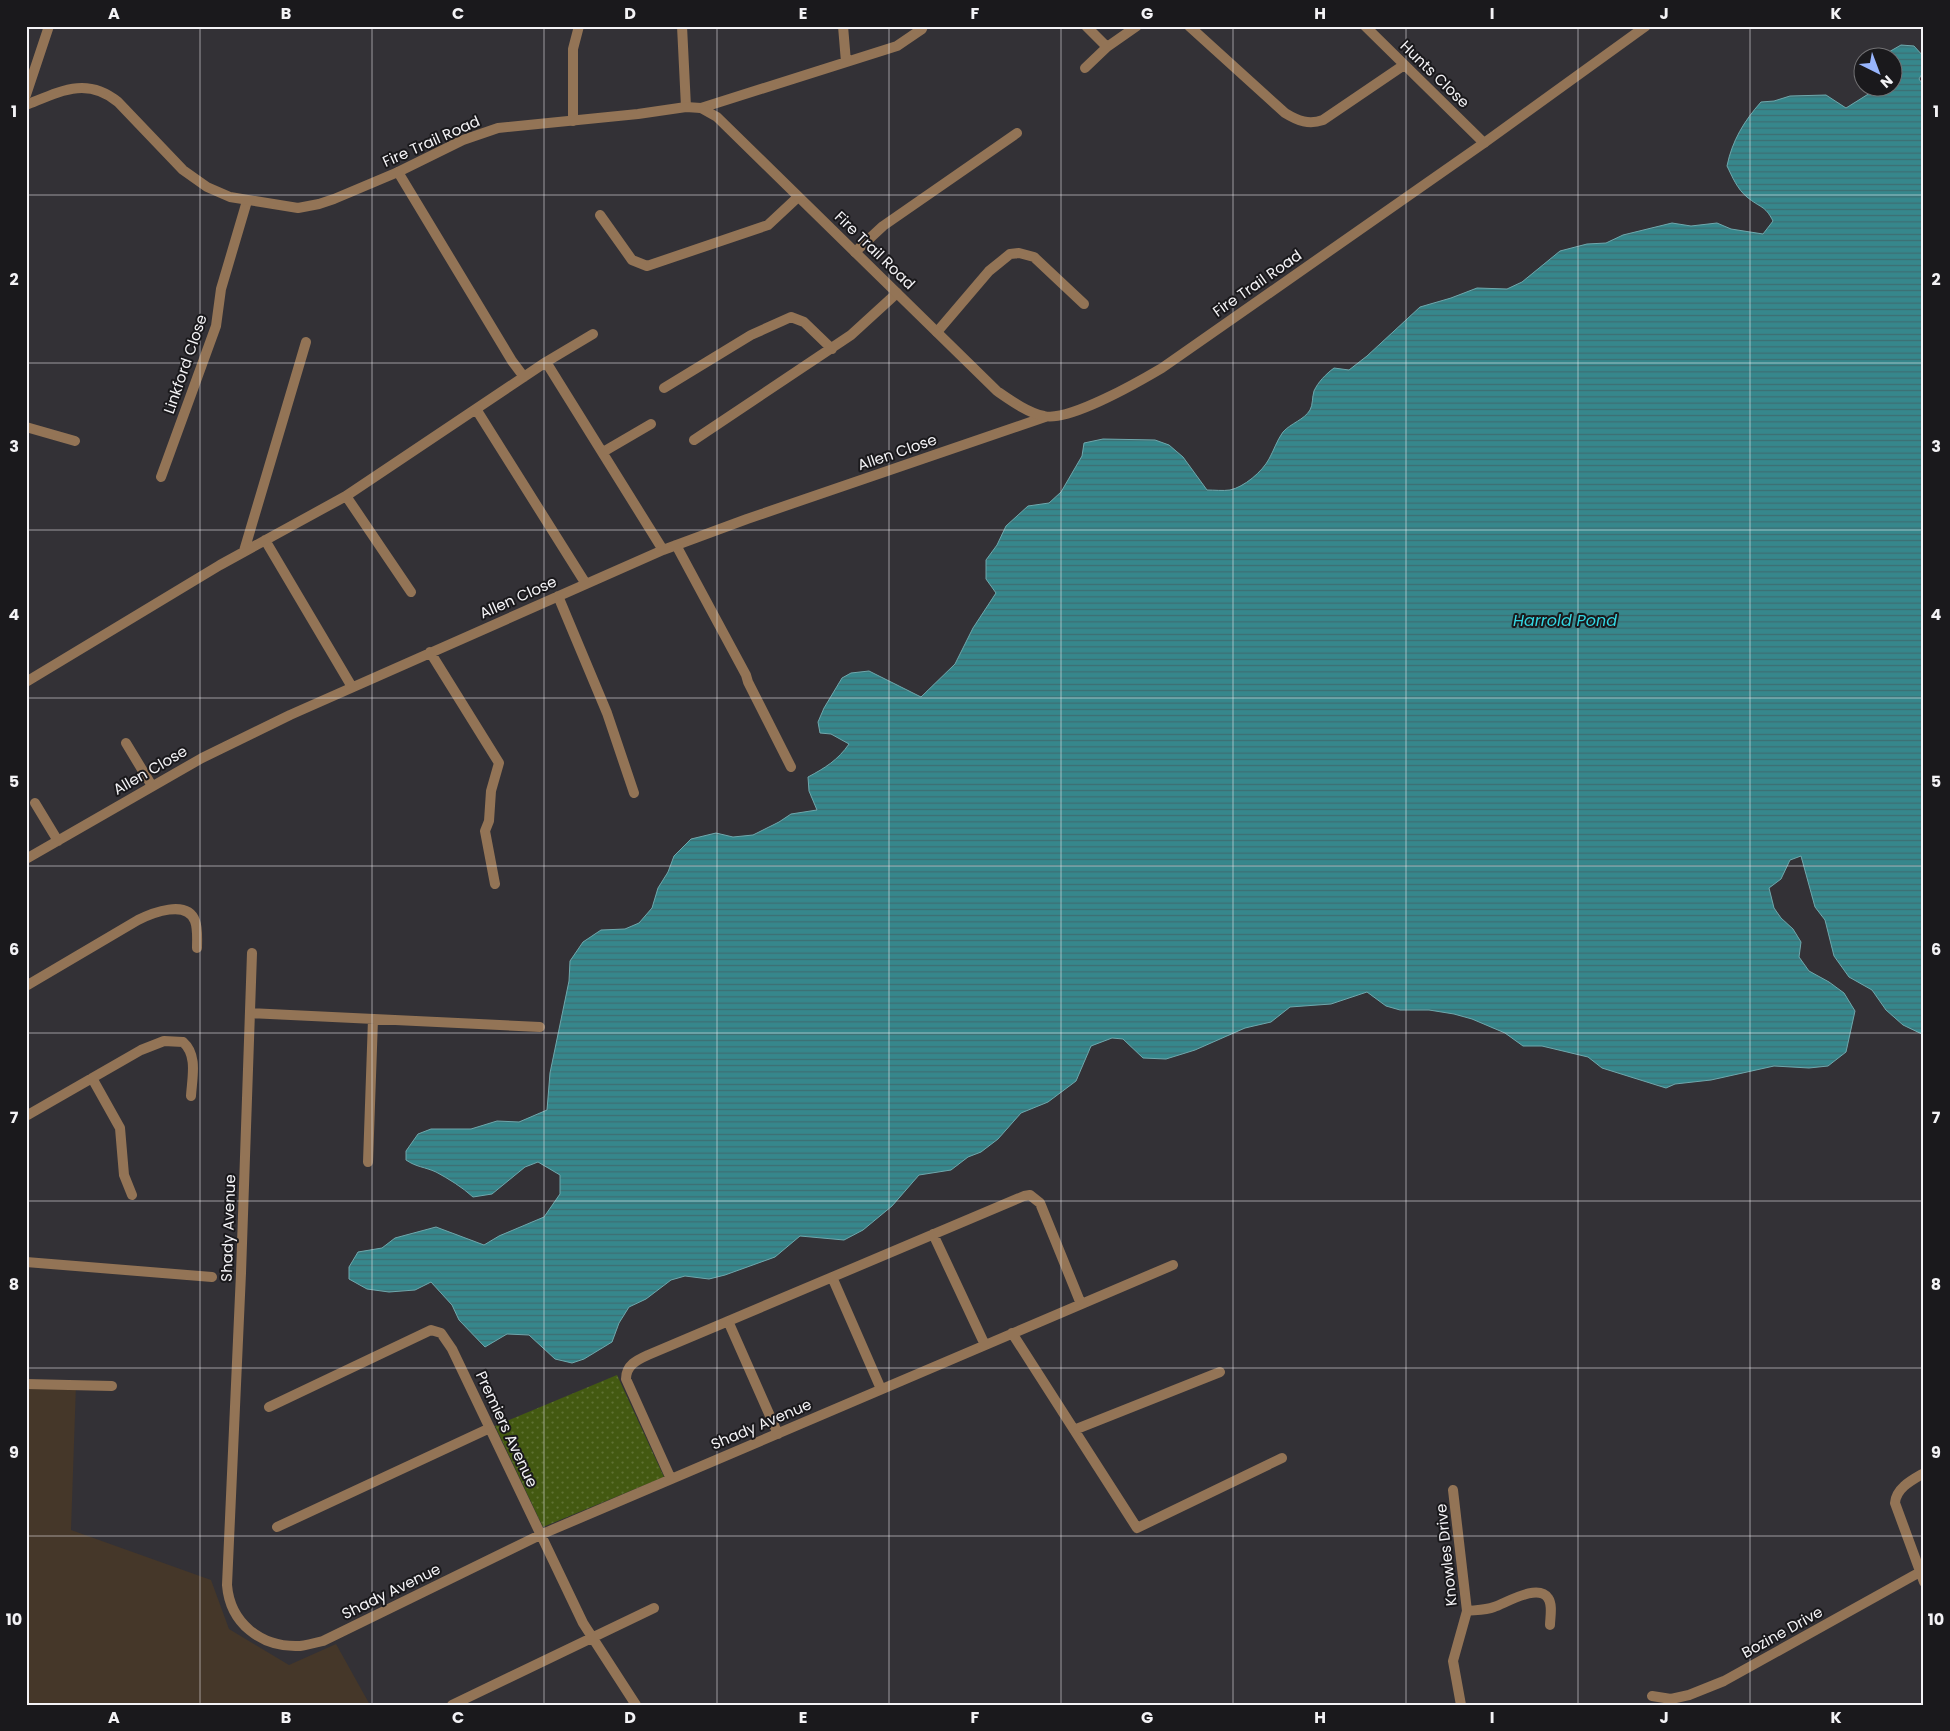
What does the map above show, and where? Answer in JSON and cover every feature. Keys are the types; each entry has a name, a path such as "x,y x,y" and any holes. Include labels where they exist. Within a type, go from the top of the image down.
{"street":[{"path":"26,95 49,26"},
{"path":"573,121 573,49 579,26"},
{"path":"682,26 686,106"},
{"path":"843,26 846,62"},
{"path":"701,108 897,46 923,26"},
{"path":"1086,26 1107,47"},
{"path":"1085,68 1107,47 1137,26"},
{"path":"1189,26 1285,113 1298,120 1314,123 1323,120 1404,65"},
{"name":"Hunts Close","path":"1365,26 1484,143"},
{"name":"Fire Trail Road","path":"26,104 62,91 81,87 94,89 107,94 122,106 173,161 190,175 215,191 247,201 298,208 334,199 398,172 480,133 498,128 638,114 686,106 701,108 717,118 997,390 1016,404 1045,417 1067,414 1123,391 1162,368 1484,143 1646,26"},
{"path":"855,252 883,226 1017,133"},
{"path":"398,172 512,361 524,377"},
{"path":"600,215 632,260 647,266 768,225 798,197"},
{"name":"Linkford Close","path":"161,477 216,326 221,289 247,201"},
{"path":"937,332 989,271 1010,254 1019,253 1034,257 1084,304"},
{"path":"694,440 832,349 851,335 897,293"},
{"path":"664,388 750,335 791,317 804,322 832,349"},
{"path":"26,682 244,551 346,496 546,362 593,334"},
{"path":"244,551 306,342"},
{"path":"546,362 663,550"},
{"path":"476,409 586,584"},
{"name":"Allen Close","path":"26,859 211,753 352,687 676,544 1045,417"},
{"path":"603,452 651,424"},
{"path":"26,428 75,441"},
{"path":"346,496 411,592"},
{"path":"265,540 352,687"},
{"path":"676,544 746,675 791,767"},
{"path":"558,596 607,712 634,793"},
{"path":"430,652 499,763 491,791 489,821 485,831 495,884"},
{"path":"126,743 152,786"},
{"path":"35,803 58,841"},
{"path":"26,986 156,911 179,910 190,914 196,922 197,948"},
{"name":"Shady Avenue","path":"252,952 227,1585 228,1598 239,1620 248,1630 266,1640 283,1645 300,1646 323,1641 540,1535 1173,1265"},
{"path":"251,1013 540,1027"},
{"path":"368,1162 373,1019"},
{"path":"26,1116 154,1044 176,1040 183,1042 191,1052 193,1067 191,1096"},
{"path":"92,1078 120,1128 124,1175 132,1195"},
{"path":"671,1479 626,1379 626,1372 633,1364 648,1355 933,1234 1030,1195 1040,1203 1081,1304"},
{"path":"933,1234 985,1345"},
{"path":"26,1262 212,1277"},
{"path":"832,1277 881,1389"},
{"path":"728,1321 778,1434"},
{"name":"Premiers Avenue","path":"269,1406 431,1330 435,1330 445,1337 574,1606 591,1638 636,1705"},
{"path":"1012,1333 1137,1528 1282,1458"},
{"path":"1074,1430 1220,1372"},
{"path":"26,1384 112,1386"},
{"path":"277,1527 490,1428"},
{"path":"1922,1577 1895,1503 1898,1492 1908,1482 1924,1473"},
{"name":"Knowles Drive","path":"1453,1490 1467,1611 1453,1661 1461,1705"},
{"name":"Bozine Drive","path":"1652,1696 1671,1699 1689,1695 1724,1681 1922,1577"},
{"path":"1467,1611 1493,1608 1525,1594 1542,1594 1548,1597 1550,1603 1550,1625"},
{"path":"452,1705 654,1608"}],"shaded area":[{"path":"26,1385 76,1385 71,1530 211,1580 229,1629 289,1665 336,1644 370,1705 26,1705"}],"green space":[{"path":"617,1375 664,1477 543,1527 495,1426"}],"water":[{"name":"Harrold Pond","path":"1901,45 1914,46 1924,57 1924,70 1919,79 1924,86 1924,1035 1903,1025 1886,1010 1872,990 1849,977 1834,956 1825,920 1815,907 1801,856 1790,860 1781,879 1769,888 1774,908 1781,918 1793,929 1801,942 1799,957 1809,971 1844,993 1855,1011 1846,1052 1828,1066 1809,1068 1774,1066 1711,1080 1675,1084 1666,1088 1602,1068 1588,1057 1542,1046 1523,1046 1505,1033 1472,1019 1429,1010 1400,1010 1386,1006 1367,992 1331,1004 1290,1007 1271,1022 1245,1028 1195,1050 1166,1059 1143,1058 1123,1039 1112,1038 1091,1046 1076,1081 1048,1102 1021,1113 998,1139 951,1170 919,1175 892,1206 863,1230 844,1240 800,1236 775,1257 725,1275 709,1279 685,1276 671,1280 646,1299 629,1307 619,1323 612,1342 584,1359 572,1363 555,1359 529,1335 507,1334 485,1347 459,1320 452,1305 431,1282 415,1290 389,1292 367,1289 349,1279 349,1267 358,1252 382,1248 395,1238 436,1227 484,1245 499,1236 544,1217 560,1194 560,1175 538,1162 525,1167 492,1194 473,1197 432,1170 406,1160 406,1151 418,1134 431,1129 471,1129 497,1121 519,1122 547,1110 550,1073 569,981 570,961 583,942 601,930 625,929 639,923 652,908 658,888 668,872 674,856 691,839 716,833 733,837 753,835 791,814 817,810 809,791 808,777 831,763 849,744 831,734 820,733 818,722 842,678 851,673 869,671 921,697 955,664 973,628 996,593 986,579 986,560 997,545 1006,526 1028,506 1049,503 1061,492 1082,456 1084,443 1103,439 1155,440 1169,445 1183,457 1207,490 1235,488 1247,482 1262,469 1283,432 1310,410 1314,391 1325,376 1334,368 1349,370 1420,307 1477,288 1507,289 1522,282 1560,251 1587,244 1606,243 1623,235 1672,223 1691,226 1717,223 1731,229 1763,234 1773,221 1765,209 1740,190 1727,166 1735,140 1749,116 1761,102 1774,101 1790,96 1826,95 1846,108 1862,98 1902,98 1902,48 1896,48"}]}
